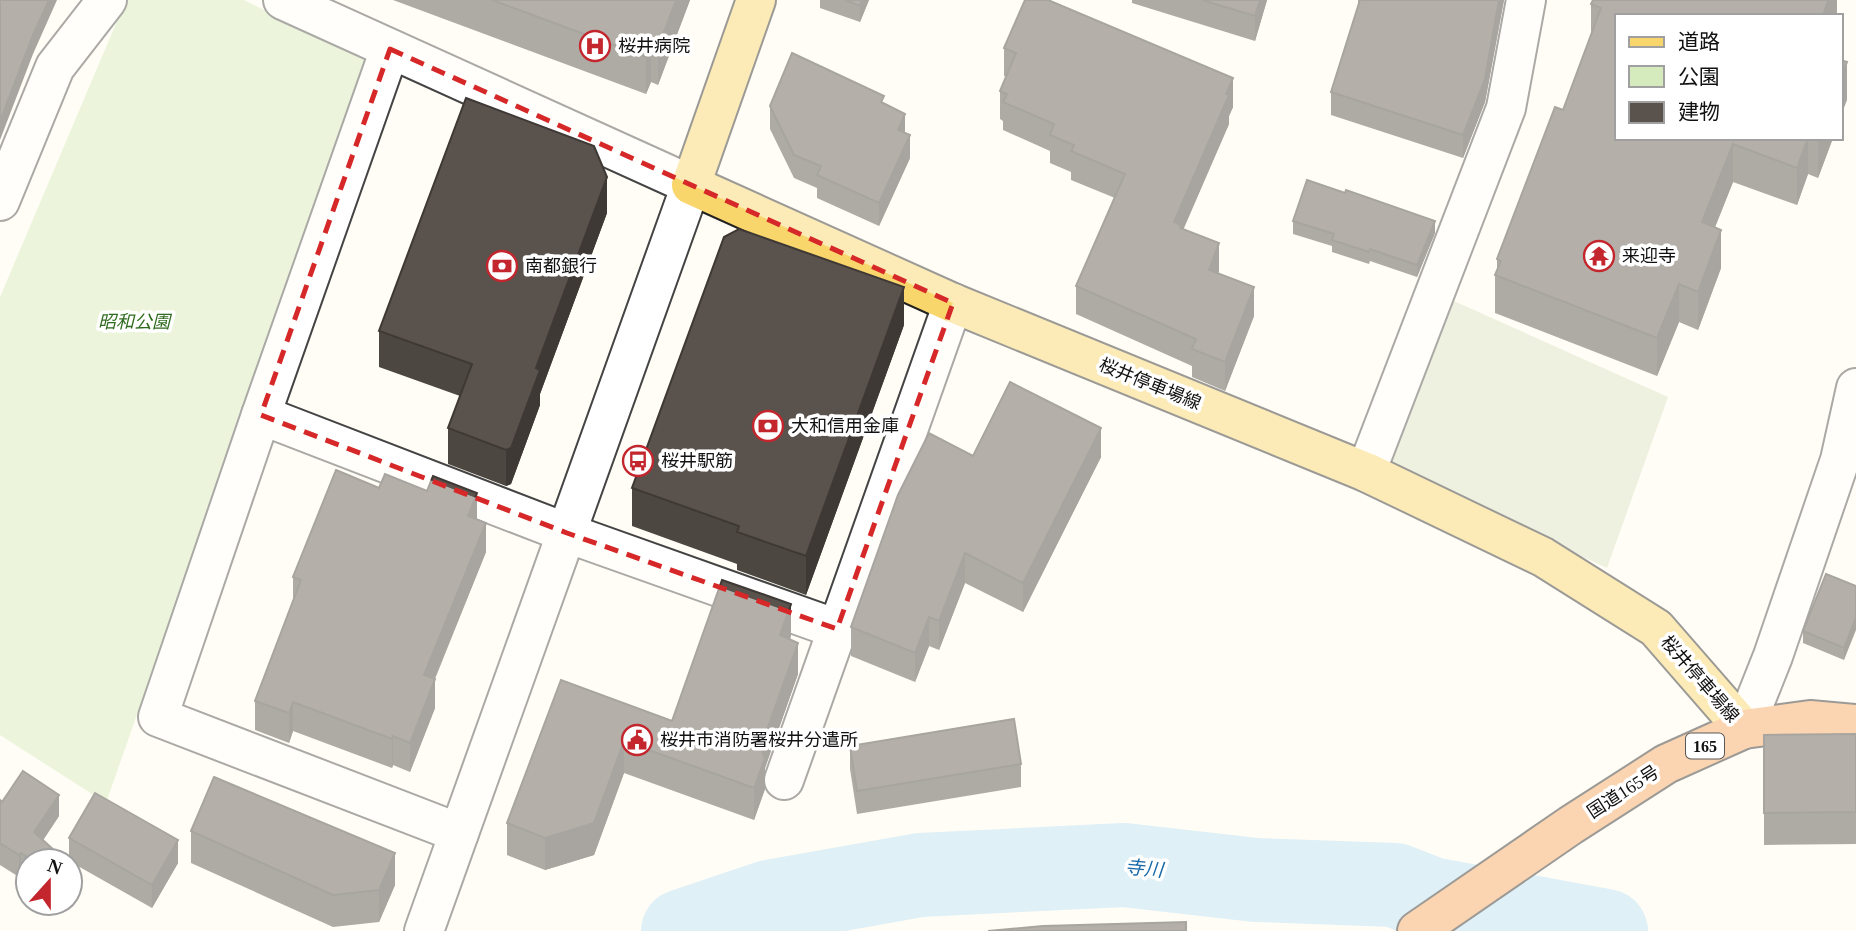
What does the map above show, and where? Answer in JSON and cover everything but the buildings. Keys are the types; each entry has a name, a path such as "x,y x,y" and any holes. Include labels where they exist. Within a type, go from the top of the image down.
{"highway":[{"name":"国道165号","path":"1417,931 1666,764 1744,729 1810,720 1856,724"}],"main road":[{"path":"691,185 756,0"},
{"name":"桜井停車場線","path":"691,185 953,303 1366,472 1543,557 1656,628 1744,729"}],"street":[{"path":"0,201 55,67 107,0"},
{"path":"283,0 691,185 428,921"},
{"path":"1366,472 1506,108 1526,0"},
{"path":"390,49 158,717 460,834"},
{"path":"784,780 953,303"},
{"path":"1744,729 1773,656 1840,460 1856,388"},
{"path":"261,415 566,533 837,629"}],"highlighted area":[{"path":"390,49 953,303 837,629 567,533 261,415"}],"green space":[{"name":"昭和公園","path":"126,0 244,0 366,61 106,803 0,735 0,297"},
{"path":"1436,293 1668,397 1607,568 1386,467"}],"waterway":[{"name":"寺川","path":"683,931 769,902 920,875 1124,865 1256,880 1395,885 1431,899 1606,931"}],"place":[{"name":"桜井病院","path":"595,46"},
{"name":"来迎寺","path":"1599,256"},
{"name":"南都銀行","path":"502,266"},
{"name":"大和信用金庫","path":"768,426"},
{"name":"桜井駅筋","path":"638,461"},
{"name":"桜井市消防署桜井分遣所","path":"637,740"}]}
